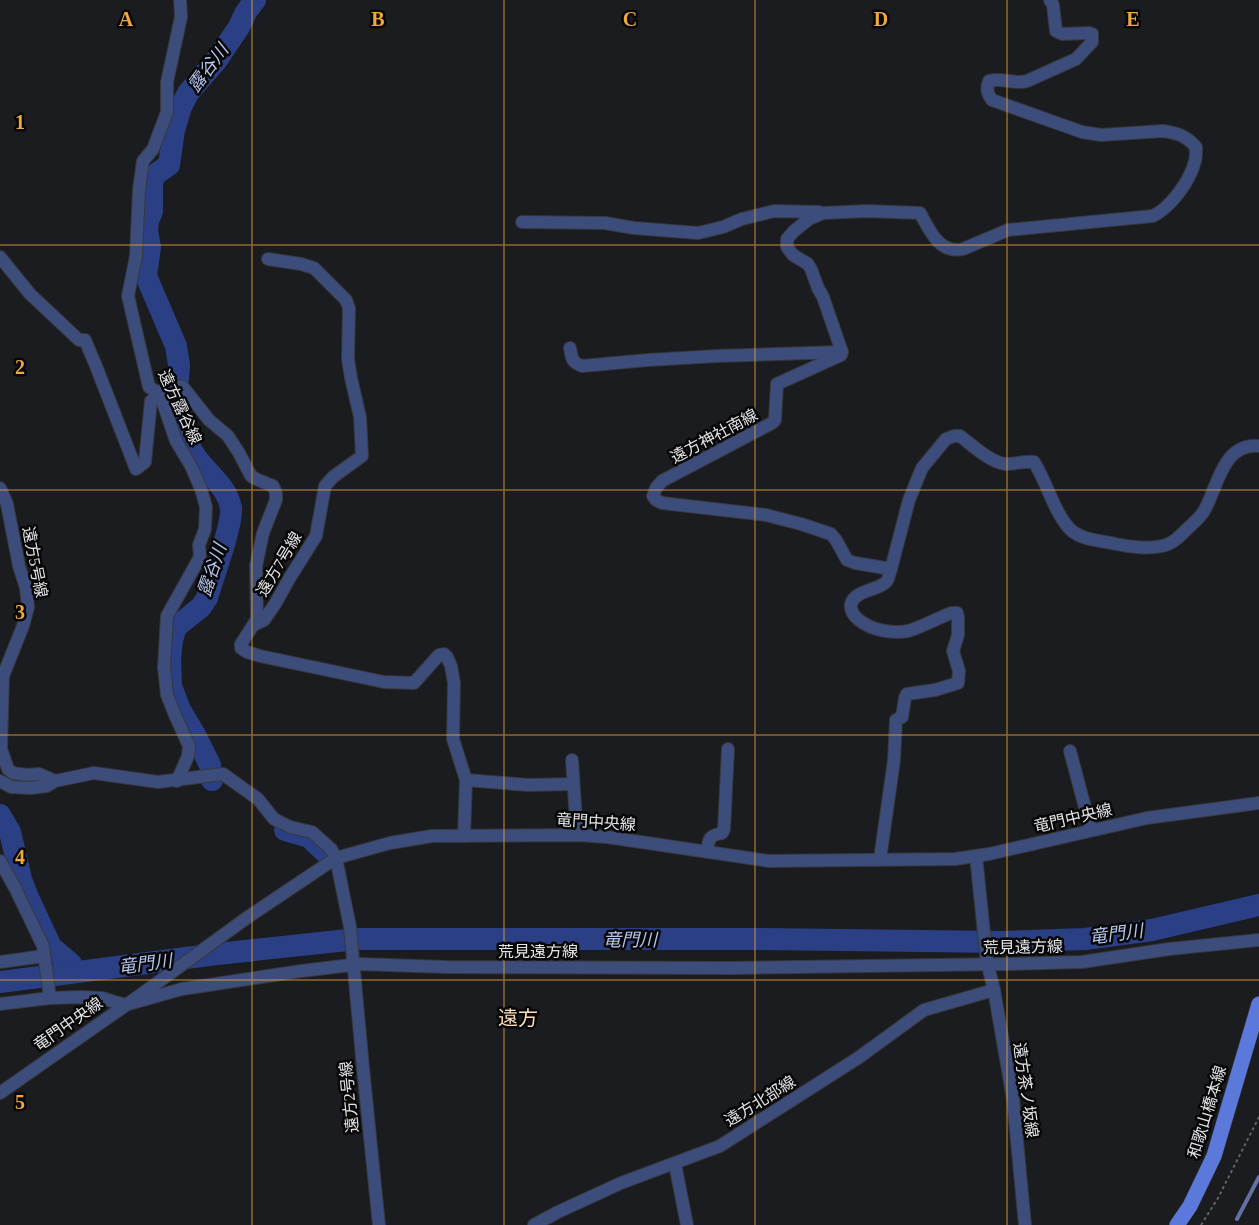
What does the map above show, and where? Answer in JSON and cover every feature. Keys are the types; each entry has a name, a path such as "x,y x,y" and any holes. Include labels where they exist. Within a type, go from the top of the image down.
{"main road":[{"name":"和歌山橋本線","path":"1177,1225 1191,1206 1215,1156 1259,1004"}],"street":[{"name":"遠方露谷線","path":"177,781 188,756 189,746 167,695 164,667 167,616 200,557 199,545 205,529 206,507 191,466 176,441 159,394 149,387 128,296 136,256 139,190 143,161 153,149 167,112 167,82 181,17 180,0"},
{"path":"522,222 605,223 634,228 698,233 774,212 920,213 938,242 945,248 956,250 1008,230 1153,216 1164,211 1184,186 1195,160 1196,147 1188,138 1163,131 1101,135 1082,132 992,100 988,93 989,81 996,79 1021,83 1027,81 1076,59 1092,42 1092,34 1089,33 1062,34 1056,31 1053,5 1050,0"},
{"path":"570,348 575,364 582,366 717,356 842,352 811,269 808,264 793,255 787,247 788,239 794,231 809,219 823,213"},
{"path":"0,257 30,294 80,340 85,340 136,469 145,462 151,401 166,386 172,385 183,387 209,420 228,436 251,476 273,486 276,500 263,533 256,566 257,619 254,625"},
{"name":"遠方7号線","path":"268,259 314,268 346,300 349,308 348,358 360,417 362,456 333,477 325,486 316,536 264,620 254,625 241,648 260,656 310,668 384,682 414,683 439,655 444,654 451,666 454,683 453,739 466,780 464,836"},
{"name":"遠方神社南線","path":"842,352 841,355 777,384 776,420 662,482 656,488 653,496 662,503 766,515 801,524 831,534 847,560 891,569"},
{"path":"880,859 894,760 896,720 902,717 904,698 907,694 936,690 958,683 959,671 953,651 958,635 958,617 957,614 951,613 908,631 892,632 863,623 851,612 851,604 856,596 888,580 909,500 922,468 946,439 960,436 996,462 1006,464 1034,462 1063,520 1072,531 1081,536 1129,547 1161,547 1173,542 1202,514 1228,459 1244,447 1259,446"},
{"name":"遠方5号線","path":"0,488 7,504 19,566 26,588 28,607 3,676 1,749 8,769 13,773 39,774 55,781"},
{"path":"707,852 709,839 722,833 724,829 729,749"},
{"path":"1070,751 1091,830"},
{"path":"572,760 577,835"},
{"path":"0,781 11,787 31,788 48,786 55,781 94,773 158,782 223,774 258,799 280,823 312,832 331,849 336,858"},
{"path":"466,780 528,785 573,784"},
{"name":"竜門中央線","path":"0,1093 233,927 336,858 390,843 432,836 577,835 607,837 769,861 955,859 1147,818 1259,803"},
{"name":"遠方茶ノ坂線","path":"976,856 988,963 1012,1099 1025,1225"},
{"name":"遠方2号線","path":"336,858 350,927 379,1225"},
{"path":"0,861 43,946 50,997"},
{"name":"荒見遠方線","path":"0,1004 50,997 102,998 125,1005 182,989 359,964 457,967 731,968 1082,962 1169,949 1259,940"},
{"path":"0,962 44,958"},
{"name":"遠方北部線","path":"534,1225 621,1183 720,1146 858,1058 924,1010 994,990"},
{"path":"675,1164 687,1225"}],"path":[{"path":"1201,1225 1218,1198 1259,1117"}],"waterway":[{"name":"露谷川","path":"178,379 179,365 176,346 146,276 150,247 147,231 152,211 152,181 156,174 169,165 174,130 188,93 216,61 255,0"},
{"name":"露谷川","path":"177,392 182,422 192,451 225,492 231,508 226,539 207,598 201,607 176,627 170,659 171,686 180,710 210,765 212,780"},
{"path":"0,815 10,832 27,895 51,947 71,964 73,972"},
{"name":"露谷川","path":"285,830 309,837 326,853"},
{"name":"竜門川","path":"0,982 217,954 357,939 762,939 1002,942 1085,939 1152,930 1259,905"},
{"path":"1237,1219 1259,1177"}],"district":[{"name":"遠方","path":"518,1018"}]}
